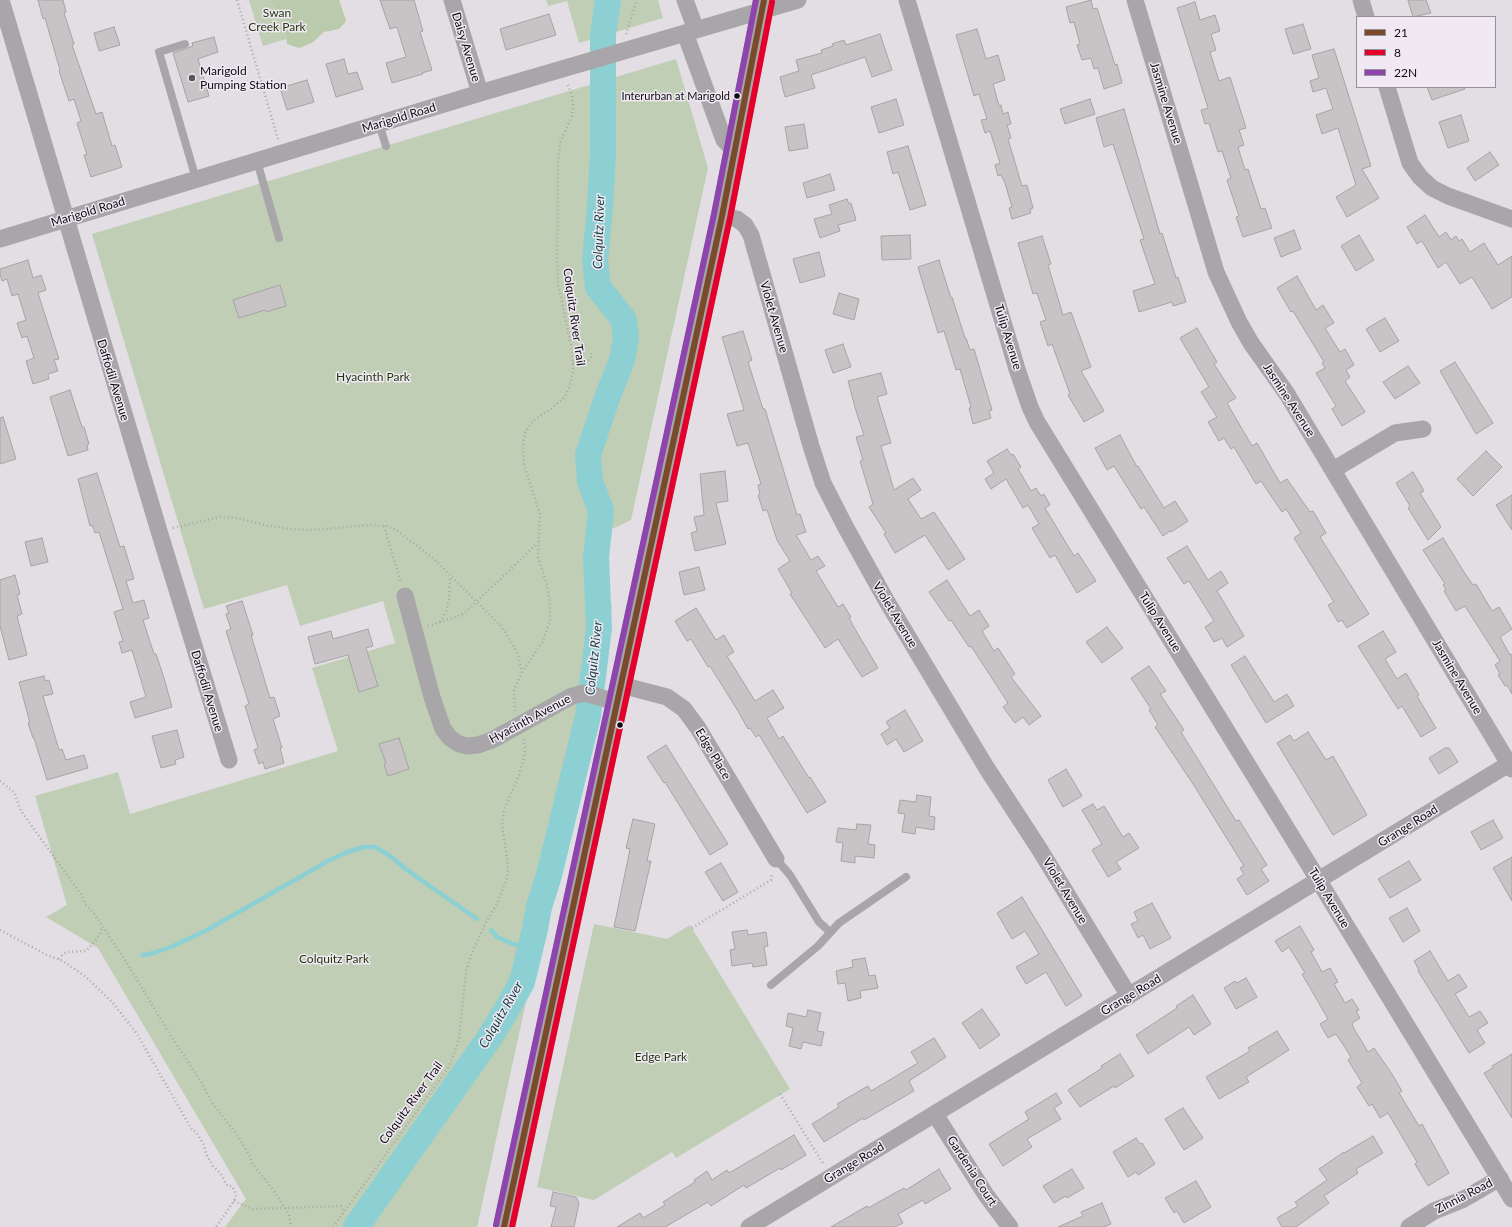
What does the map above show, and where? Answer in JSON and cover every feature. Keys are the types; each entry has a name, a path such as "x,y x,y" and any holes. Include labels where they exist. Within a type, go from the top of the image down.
{"main road":[{"path":"504,1227 737,146 763,5"}],"street":[{"name":"Daffodil Avenue","path":"0,0 159,532 229,760"},
{"name":"Daisy Avenue","path":"452,0 480,93"},
{"path":"685,0 690,31 724,140 728,144 737,146"},
{"name":"Marigold Road","path":"0,239 480,93 690,31 763,5 798,0"},
{"name":"Tulip Avenue","path":"907,0 1017,369 1030,407 1037,422 1512,1199"},
{"name":"Jasmine Avenue","path":"1135,0 1216,272 1239,322 1251,343 1287,394 1334,470 1511,765"},
{"path":"1361,0 1366,16"},
{"path":"1387,88 1410,162 1420,177 1432,188 1448,196 1512,219"},
{"name":"Violet Avenue","path":"722,216 737,219 745,225 751,235 811,446 823,483 844,526 886,600 982,760 1040,850 1128,996"},
{"path":"1334,470 1395,433 1423,429"},
{"name":"Hyacinth Avenue","path":"405,596 432,697 444,729 450,738 459,744 467,746 478,745 492,740 572,696 619,693"},
{"name":"Edge Place","path":"619,693 667,697 684,709 698,728 776,859"},
{"name":"Grange Road","path":"749,1227 1511,765"},
{"name":"Gardenia Court","path":"935,1114 986,1195 1010,1227"},
{"name":"Zinnia Road","path":"1409,1227 1434,1211 1464,1199 1500,1178"}],"lane":[{"path":"185,44 159,52 196,179"},
{"path":"379,124 386,146"},
{"path":"257,161 279,238"},
{"path":"776,859 790,875 819,922 830,932"},
{"path":"771,985 818,946 838,923 906,877"}],"path":[{"path":"237,0 282,153"},
{"path":"626,36 637,0"},
{"name":"Colquitz River Trail","path":"333,1227 448,1068 459,1038 468,965 478,940 497,904 507,878 508,865 502,825 504,810 519,775 526,747 518,725 514,706 514,690 522,672 542,643 550,622 550,605 547,585 538,557 540,514 524,465 523,448 525,432 533,421 565,397 570,386 573,372 572,350 558,284 557,258 558,162 560,143 572,116 573,106 572,95 562,69"},
{"path":"573,364 585,363 591,358 591,353"},
{"path":"159,532 220,517 237,518 290,529 312,530 353,526 384,526 396,530 410,539 434,559 501,626 518,655 522,672"},
{"path":"384,526 405,596"},
{"path":"414,631 461,615 477,602 538,543"},
{"path":"440,622 446,611 449,599 450,576"},
{"path":"0,781 14,792 21,811 127,963 169,1033 200,1080 211,1101 237,1135 249,1154 252,1163 274,1191 289,1215 291,1227"},
{"path":"692,928 771,880 776,859"},
{"path":"59,959 63,954 68,952 86,951 97,939 103,927"},
{"path":"0,930 46,955 59,959 86,977 117,1008 140,1039 154,1066 192,1130 196,1132 204,1145 206,1154 213,1166 221,1174 226,1184 233,1188 235,1192 236,1198 216,1227"},
{"path":"780,1094 831,1177"},
{"path":"234,1201 253,1209 341,1206 344,1211"}],"green space":[{"name":"Swan Creek Park","path":"249,0 339,0 346,21 263,46"},
{"name":"Swan Creek Park","path":"272,0 339,0 346,21 339,29 324,32 312,43 299,48 287,44 282,15 272,4"},
{"path":"546,0 658,0 663,18 579,43 567,1 548,6"},
{"path":"676,59 708,168 631,520 591,539 612,607 477,1227 225,1227 246,1199 98,948 46,917 67,905 35,796 118,772 130,814 338,751 312,668 395,643 383,601 300,626 287,585 204,609 92,234"},
{"name":"Edge Park","path":"594,924 667,939 690,925 790,1089 676,1158 672,1152 594,1200 537,1187"}],"building":[{"path":"38,0 63,0 66,12 64,13 74,44 72,45 96,114 102,112 112,146 115,145 122,167 91,177 84,155 87,155 77,123 81,121 74,99 69,101 59,71 60,70 45,18 43,19"},
{"path":"380,0 414,0 423,31 420,32 432,70 392,83 386,63 406,57 397,27 390,29"},
{"path":"1091,0 1093,9 1097,8 1115,65 1117,64 1122,83 1104,89 1098,68 1094,69 1091,58 1082,60 1077,45 1080,44 1074,22 1070,23 1066,7"},
{"path":"1408,0 1426,0 1431,13 1413,16"},
{"path":"1195,2 1200,20 1215,15 1220,31 1211,34 1216,50 1210,52 1219,81 1230,77 1246,128 1239,130 1244,145 1238,147 1245,170 1248,169 1261,209 1265,208 1272,228 1243,237 1236,217 1239,216 1227,180 1231,178 1222,151 1218,152 1209,123 1205,124 1201,110 1208,108 1177,8"},
{"path":"549,14 556,35 506,50 500,29"},
{"path":"1303,24 1311,49 1293,54 1285,29"},
{"path":"114,27 120,45 99,51 94,33"},
{"path":"977,29 986,59 998,55 1005,80 993,84 999,106 1001,105 1003,114 1008,112 1011,124 1007,125 1011,138 1008,139 1022,186 1027,185 1033,208 1030,209 1031,213 1012,219 1009,208 1012,207 1005,183 1001,175 998,176 995,165 1000,163 990,131 985,133 981,120 987,119 979,94 974,96 956,35"},
{"path":"880,34 892,70 872,77 865,57 811,75 815,88 785,97 780,77 799,71 796,60 822,53 821,50 844,40 846,45"},
{"name":"Marigold Pumping Station","path":"214,37 218,52 198,59 209,96 188,102 173,53 193,46 192,43"},
{"path":"1334,49 1371,166 1362,169 1379,198 1347,217 1336,197 1356,185 1338,128 1322,134 1316,115 1333,109 1326,88 1313,92 1310,81 1319,78 1312,55"},
{"path":"344,59 348,74 357,72 363,89 336,97 326,64"},
{"path":"307,80 314,102 287,110 280,88"},
{"path":"1427,88 1465,89 1432,100"},
{"path":"896,99 904,125 879,133 871,107"},
{"path":"1090,99 1095,114 1065,124 1060,109"},
{"path":"1124,109 1160,234 1162,233 1176,278 1178,277 1186,302 1173,306 1172,302 1139,312 1133,291 1155,284 1140,240 1144,239 1113,144 1104,147 1096,118"},
{"path":"1461,115 1469,141 1448,148 1439,122"},
{"path":"804,124 808,148 789,151 785,127"},
{"path":"908,146 926,205 910,210 898,172 893,174 887,152"},
{"path":"1490,152 1499,165 1475,181 1467,168"},
{"path":"830,174 835,190 807,198 803,183"},
{"path":"847,199 849,204 851,203 856,220 838,225 840,231 820,238 814,219 832,214 829,205"},
{"path":"1425,215 1439,237 1446,232 1451,240 1456,236 1459,241 1462,239 1470,252 1484,243 1498,265 1512,256 1512,297 1492,309 1472,277 1460,284 1446,262 1438,268 1422,241 1417,244 1407,227"},
{"path":"1294,230 1301,249 1281,257 1274,238"},
{"path":"910,235 911,259 882,260 881,236"},
{"path":"1359,235 1374,260 1356,271 1341,246"},
{"path":"1042,236 1051,264 1048,265 1063,315 1071,312 1091,367 1081,371 1104,411 1084,422 1068,395 1070,394 1052,344 1048,346 1040,322 1046,320 1037,293 1033,294 1018,243"},
{"path":"819,252 825,276 800,283 793,259"},
{"path":"28,260 33,278 41,275 46,290 38,293 59,359 54,360 58,371 48,374 49,379 33,384 26,361 34,358 27,336 22,338 17,323 26,320 18,294 12,296 7,279 2,281 0,274 0,269"},
{"path":"939,260 965,338 970,350 974,349 992,410 989,411 991,418 973,424 969,408 971,407 960,369 956,370 944,331 938,333 918,267"},
{"path":"1297,276 1316,310 1323,305 1334,323 1325,328 1340,352 1345,349 1354,365 1346,370 1350,377 1345,381 1365,412 1342,426 1332,409 1336,406 1316,373 1325,368 1322,363 1324,362 1277,288"},
{"path":"280,285 286,306 266,312 265,310 239,318 233,300"},
{"path":"839,293 859,299 854,320 833,314"},
{"path":"1385,318 1399,341 1380,352 1366,329"},
{"path":"1197,328 1217,362 1214,364 1236,398 1227,403 1252,446 1257,443 1280,483 1287,479 1310,512 1313,511 1326,533 1320,537 1369,614 1347,628 1342,620 1338,622 1328,605 1334,602 1294,538 1301,533 1286,509 1282,512 1261,481 1256,484 1234,447 1231,449 1224,438 1219,441 1208,422 1217,417 1201,392 1209,387 1180,338"},
{"path":"743,331 752,360 748,362 763,409 765,409 797,515 800,514 806,532 796,535 811,560 818,556 825,566 816,571 838,607 843,604 851,617 849,618 855,629 878,668 862,677 838,639 825,648 790,594 792,593 778,569 790,561 777,540 767,510 763,511 758,495 760,494 758,485 761,484 748,443 737,446 727,414 744,410 722,337"},
{"path":"843,344 851,367 833,373 825,350"},
{"path":"1455,362 1493,423 1476,434 1440,371"},
{"path":"1408,366 1420,383 1395,399 1383,382"},
{"path":"881,373 887,394 877,397 891,443 881,446 894,490 913,478 921,490 908,499 921,519 934,512 965,559 948,570 925,535 895,553 884,534 886,533 869,507 873,504 860,461 863,460 856,437 864,435 848,381"},
{"path":"70,390 89,444 87,445 88,450 68,456 50,397"},
{"path":"3,417 16,459 0,464 0,418"},
{"path":"1120,435 1137,467 1138,466 1164,508 1175,501 1188,521 1163,536 1144,507 1141,509 1114,466 1107,470 1095,448"},
{"path":"1007,449 1011,455 1013,454 1021,467 1018,469 1031,491 1036,488 1041,496 1044,494 1050,505 1045,508 1074,556 1078,553 1096,581 1077,593 1055,555 1050,558 1032,528 1039,524 1028,505 1023,508 1006,479 991,489 985,479 994,473 987,461"},
{"path":"1486,451 1502,467 1473,496 1457,479"},
{"path":"725,471 728,501 716,503 726,544 695,551 691,533 697,531 694,517 704,515 700,474"},
{"path":"1413,472 1424,491 1420,493 1441,527 1428,540 1408,508 1410,506 1396,483"},
{"path":"97,473 120,547 124,546 134,579 126,581 133,603 144,600 149,618 143,620 154,654 156,654 164,678 172,707 135,718 130,702 146,697 132,650 122,653 119,642 123,641 114,612 123,609 99,532 95,533 92,525 90,526 78,479"},
{"path":"1512,495 1512,530 1496,505"},
{"path":"42,538 48,562 31,566 25,542"},
{"path":"1443,538 1473,585 1476,584 1492,611 1499,607 1512,629 1500,637 1510,655 1512,654 1512,694 1507,685 1505,686 1498,675 1500,674 1495,665 1500,661 1465,606 1456,611 1444,591 1446,590 1443,585 1445,584 1423,550"},
{"path":"1187,546 1208,580 1221,571 1228,583 1217,591 1244,636 1227,647 1222,638 1214,642 1205,627 1214,621 1189,581 1184,584 1167,558"},
{"path":"699,567 705,590 684,595 679,572"},
{"path":"15,575 20,594 17,595 22,614 17,616 27,655 9,660 0,626 0,580"},
{"path":"947,580 970,616 979,610 989,626 982,631 994,651 998,648 1015,674 1011,677 1041,716 1029,725 1023,717 1015,723 1003,707 1008,703 971,646 969,647 951,620 949,621 929,592"},
{"path":"242,601 270,698 274,697 280,716 273,719 282,748 280,748 284,763 265,769 263,762 259,764 254,750 258,748 245,706 249,704 226,631 231,629 226,614 229,613 226,606"},
{"path":"696,608 716,640 724,635 734,652 727,656 755,701 773,690 784,708 767,718 779,739 783,736 826,802 807,813 759,735 756,737 750,728 748,729 710,666 708,667 691,639 687,641 675,621"},
{"path":"1107,627 1123,648 1102,663 1086,642"},
{"path":"368,629 373,646 366,648 378,686 359,692 348,655 315,664 308,637 331,631 333,639"},
{"path":"1383,631 1396,652 1385,659 1397,679 1406,673 1419,695 1417,696 1436,728 1421,737 1402,706 1398,709 1358,646"},
{"path":"1245,656 1274,702 1287,694 1294,706 1266,723 1231,665"},
{"path":"1149,666 1166,691 1160,694 1184,730 1181,732 1236,821 1239,820 1267,865 1261,869 1269,881 1247,895 1237,879 1244,874 1240,868 1244,866 1193,784 1155,727 1158,725 1149,710 1151,709 1131,678"},
{"path":"44,676 45,681 49,680 53,694 43,696 59,750 62,749 66,760 84,755 88,768 47,780 28,723 30,723 19,682"},
{"path":"905,710 923,741 904,752 896,739 887,745 881,734 890,728 886,722"},
{"path":"177,730 184,757 175,760 176,764 161,768 152,736"},
{"path":"1308,732 1326,760 1333,756 1367,815 1333,835 1277,743 1290,735 1294,741"},
{"path":"399,738 409,769 388,776 384,764 386,763 379,744"},
{"path":"666,745 728,844 710,855 665,782 664,783 647,757"},
{"path":"1445,748 1449,748 1458,762 1439,774 1429,758"},
{"path":"1066,769 1082,796 1063,807 1048,780"},
{"path":"917,795 931,797 929,816 935,817 934,830 916,827 915,834 902,832 905,814 898,813 900,800 916,802"},
{"path":"1093,804 1097,810 1104,806 1123,837 1129,833 1139,848 1116,862 1121,869 1108,877 1092,850 1102,844 1082,810"},
{"path":"633,819 655,824 647,861 651,861 635,931 614,927 630,849 626,848"},
{"path":"1493,820 1503,838 1481,850 1471,832"},
{"path":"857,824 871,825 868,844 875,845 874,858 855,856 855,863 841,861 843,843 836,842 838,828 856,830"},
{"path":"1512,857 1512,901 1493,868"},
{"path":"1409,861 1421,880 1390,898 1378,879"},
{"path":"721,863 738,892 723,901 705,872"},
{"path":"1022,897 1082,996 1066,1006 1046,972 1026,984 1016,967 1039,954 1025,931 1012,939 997,913"},
{"path":"1152,903 1171,938 1150,949 1143,935 1138,938 1131,924 1138,921 1134,912"},
{"path":"1407,908 1420,931 1403,942 1389,918"},
{"path":"1300,926 1314,950 1311,952 1322,972 1330,968 1338,982 1334,984 1345,1003 1352,999 1359,1010 1356,1011 1360,1018 1352,1023 1353,1027 1368,1052 1374,1048 1392,1074 1402,1091 1399,1093 1419,1126 1422,1124 1449,1173 1428,1186 1415,1164 1417,1162 1388,1113 1380,1118 1372,1104 1369,1106 1357,1087 1362,1083 1348,1060 1351,1058 1348,1052 1336,1034 1328,1038 1320,1024 1328,1019 1302,974 1305,973 1289,947 1282,952 1275,941"},
{"path":"747,930 748,935 766,932 768,946 764,947 767,965 753,967 752,963 732,966 730,950 735,949 732,932"},
{"path":"1430,951 1448,981 1459,974 1467,987 1455,994 1469,1017 1480,1011 1488,1023 1477,1030 1485,1043 1469,1053 1418,971 1419,970 1414,961"},
{"path":"865,958 869,976 875,975 878,988 860,991 861,998 848,1001 845,983 838,984 836,971 853,967 852,960"},
{"path":"1246,978 1257,997 1236,1009 1224,988 1235,981 1237,983"},
{"path":"1193,995 1211,1024 1194,1035 1189,1027 1148,1054 1136,1035 1177,1008 1176,1006"},
{"path":"982,1009 1000,1035 980,1049 962,1023"},
{"path":"808,1010 821,1013 817,1031 824,1032 821,1046 803,1042 801,1049 789,1046 793,1028 786,1026 788,1013 806,1017"},
{"path":"1277,1031 1289,1050 1246,1077 1249,1082 1219,1099 1206,1077 1250,1051 1248,1048"},
{"path":"934,1038 946,1057 909,1081 914,1091 864,1120 863,1118 824,1142 812,1124 839,1107 837,1104 868,1086 871,1091 918,1063 911,1052"},
{"path":"1120,1054 1134,1076 1115,1088 1114,1086 1080,1107 1068,1090 1102,1068 1101,1066"},
{"path":"1512,1054 1512,1118 1484,1073 1493,1068 1492,1066"},
{"path":"1056,1093 1062,1103 1054,1108 1061,1119 1027,1139 1032,1147 1003,1166 989,1144 1029,1119 1025,1112"},
{"path":"1183,1108 1203,1138 1184,1150 1165,1119"},
{"path":"794,1135 806,1155 781,1170 780,1168 746,1188 744,1185 711,1206 708,1202 665,1227 617,1227 640,1213 643,1218 665,1205 663,1202 695,1182 694,1180 707,1171 712,1180 727,1170 729,1173"},
{"path":"1373,1136 1383,1153 1356,1169 1358,1173 1324,1196 1329,1203 1296,1227 1282,1227 1277,1218 1298,1206 1295,1202 1327,1180 1319,1169 1344,1152"},
{"path":"1136,1138 1140,1144 1142,1143 1155,1164 1138,1175 1136,1172 1128,1177 1113,1152"},
{"path":"939,1169 951,1189 925,1204 923,1200 898,1214 903,1223 895,1227 831,1227 867,1206 868,1208 904,1188 906,1190"},
{"path":"1072,1169 1084,1188 1067,1198 1066,1196 1054,1203 1043,1186"},
{"path":"1196,1181 1211,1207 1184,1223 1177,1211 1174,1213 1165,1198"},
{"path":"553,1192 576,1197 579,1203 574,1227 551,1227 556,1207 550,1206"},
{"path":"1102,1203 1111,1224 1104,1227 1058,1227 1083,1216 1081,1212"}],"waterway":[{"name":"Colquitz River","path":"356,1227 490,1037 522,982 539,907 549,875 588,716 599,628 596,557 601,511 590,481 588,455 607,398 622,360 626,338 624,320 598,287 595,261 603,153 603,34 608,0"},
{"path":"143,955 171,947 207,930 328,861 347,852 364,847 375,847 389,855 407,870 477,919"},
{"path":"491,930 497,937 513,944 530,948"}],"transit line":[{"name":"22N","path":"496,1225 714,214 756,0"},
{"name":"21","path":"504,1227 722,216 764,0"},
{"name":"8","path":"512,1227 730,218 772,2"}],"place":[{"name":"Marigold Pumping Station","path":"192,78"},
{"name":"Interurban at Marigold","path":"737,96"}],"park label":[{"name":"Hyacinth Park","path":"373,377"},
{"name":"Colquitz Park","path":"334,959"}]}
